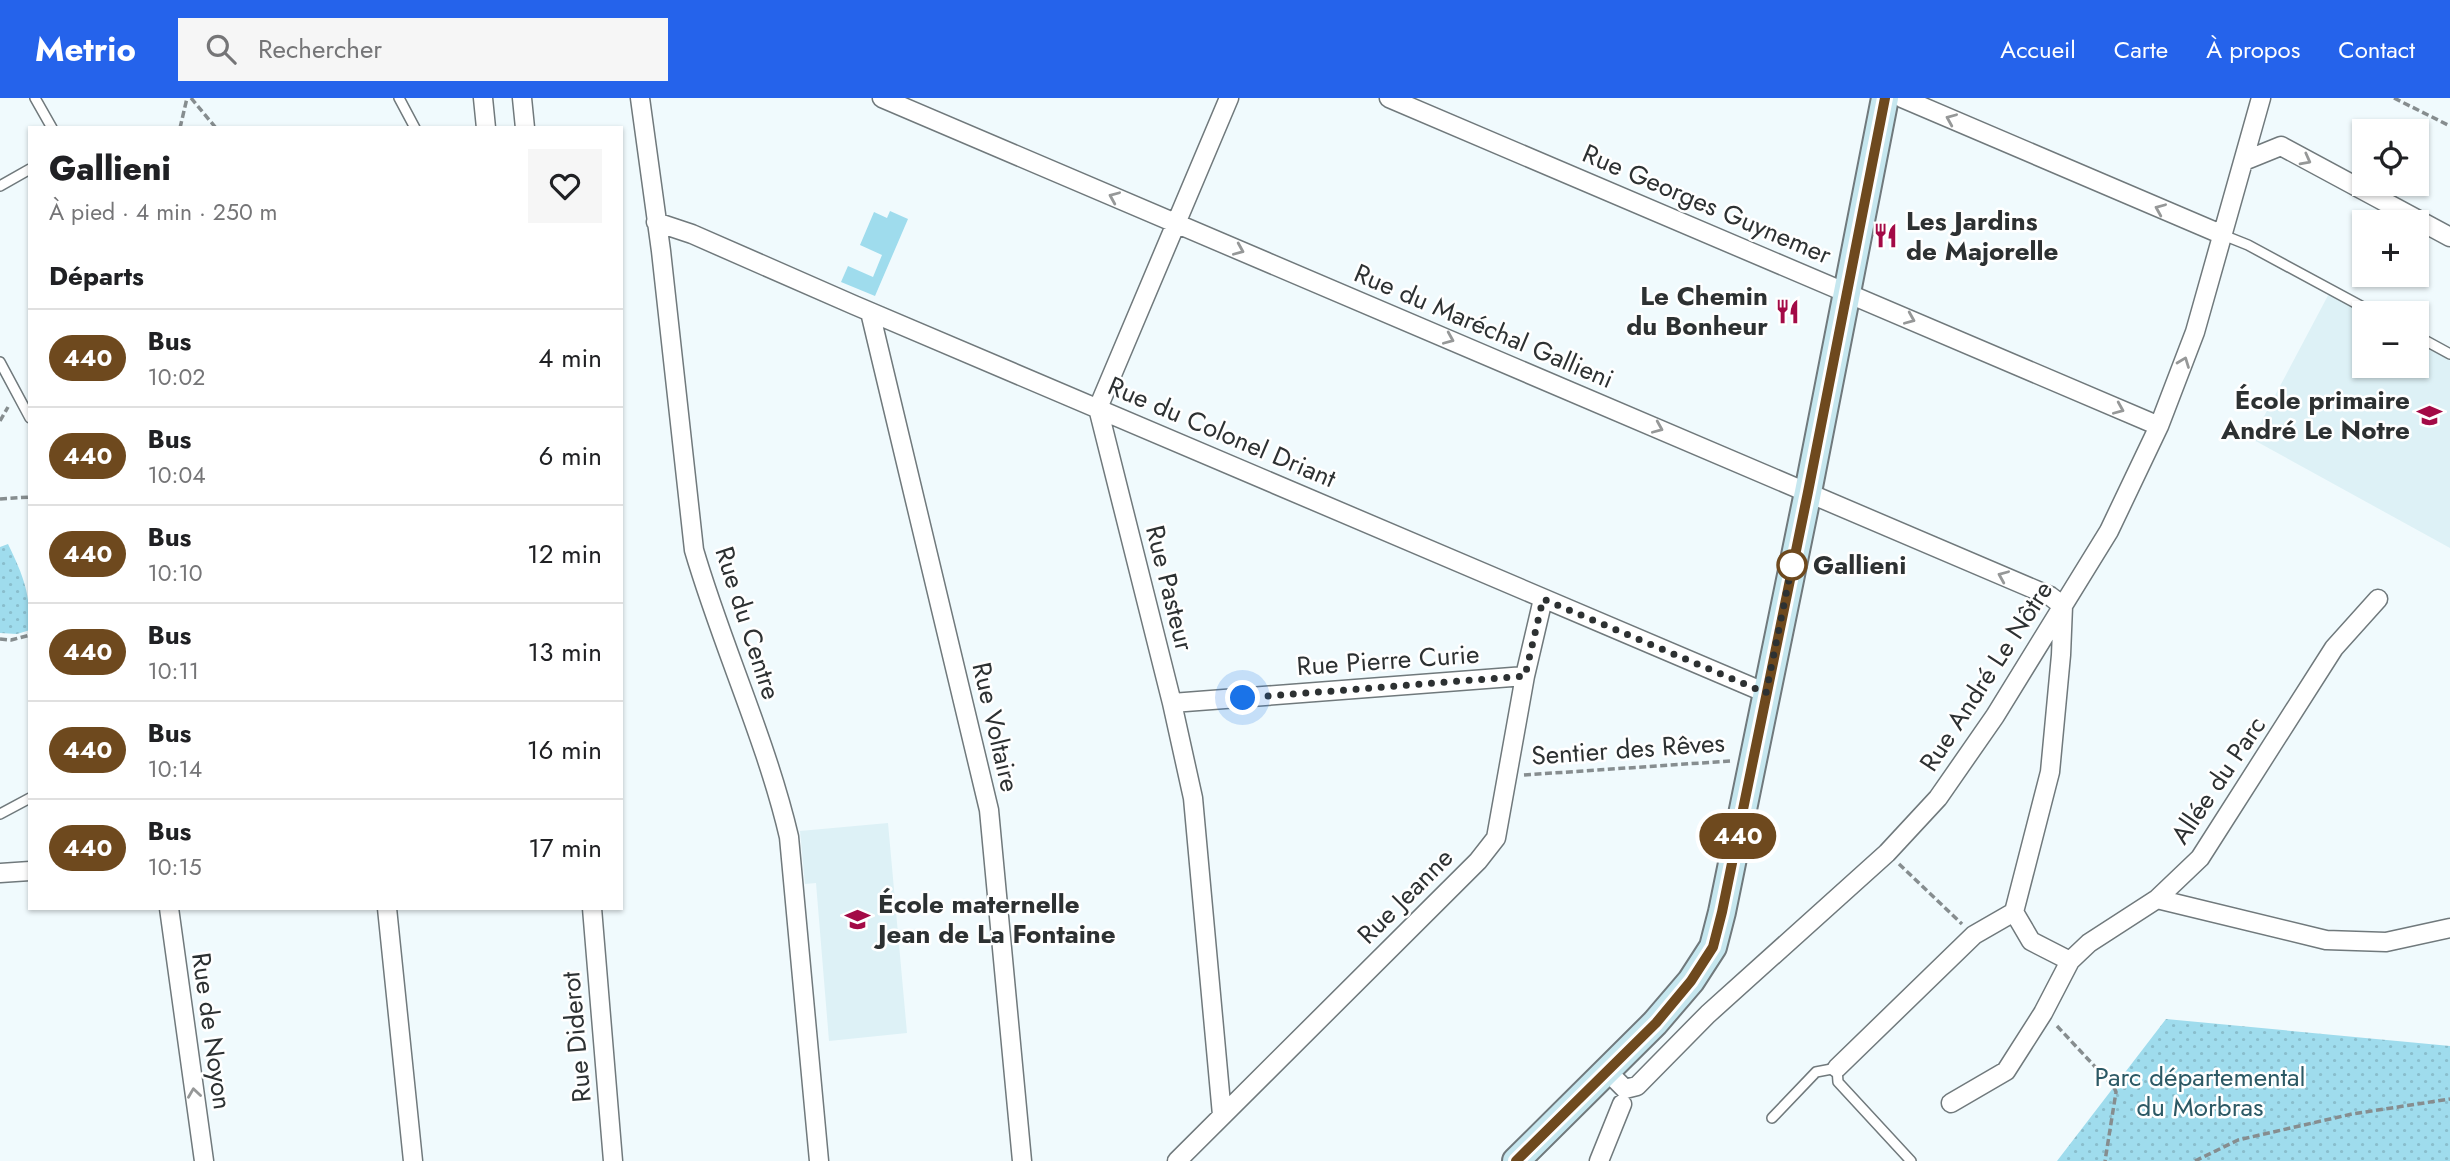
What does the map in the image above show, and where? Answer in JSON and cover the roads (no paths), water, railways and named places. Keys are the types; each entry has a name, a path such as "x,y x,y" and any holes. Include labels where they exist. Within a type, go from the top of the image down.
{"main road":[{"path":"1517,1161 1656,1023 1691,981 1713,947 1808,492 1885,98"}],"street":[{"path":"483,98 486,126"},
{"path":"522,98 525,126"},
{"name":"Rue du Centre","path":"640,98 694,550 779,791 789,837 819,1161"},
{"name":"Rue du Maréchal Gallieni","path":"882,98 2050,596 2063,606"},
{"path":"1098,408 1229,98"},
{"name":"Rue Georges Guynemer","path":"1389,98 2160,426"},
{"path":"1902,98 2223,235"},
{"name":"Rue André Le Nôtre","path":"1607,1071 1625,1089 1637,1087 1708,1014 1887,853 1938,798 1995,716 2109,531 2160,426 2195,332 2261,98"},
{"path":"2244,161 2281,146 2450,237"},
{"name":"Rue du Colonel Driant","path":"656,222 692,234 1766,693"},
{"name":"Rue Voltaire","path":"870,312 989,810 1021,1161"},
{"name":"Rue Pasteur","path":"1098,408 1193,798 1222,1115"},
{"name":"Rue Jeanne","path":"1177,1161 1478,861 1496,838 1525,676 1543,599"},
{"name":"Allée du Parc","path":"1951,1103 2006,1072 2043,1013 2070,961 2088,943 2157,899 2200,858 2334,648 2378,599"},
{"path":"2063,606 2062,655 2050,772 2014,912 2031,941 2070,961"},
{"name":"Rue Pierre Curie","path":"1172,703 1525,676"},
{"path":"0,873 28,871"},
{"path":"2157,899 2326,940 2386,942 2450,928"},
{"name":"Rue de Noyon","path":"169,910 204,1161"},
{"path":"387,910 413,1161"},
{"name":"Rue Diderot","path":"592,910 613,1161"},
{"path":"1837,1068 1974,935 2014,912"},
{"path":"1599,1161 1622,1104"}],"lane":[{"path":"35,98 51,126"},
{"path":"399,98 414,126"},
{"path":"0,186 28,170"},
{"path":"2223,235 2248,245 2352,301"},
{"path":"2429,343 2450,354"},
{"path":"0,362 28,414"},
{"path":"0,814 28,799"},
{"path":"1772,1118 1816,1072 1837,1068 1838,1082 1911,1161"}],"place":[{"name":"Les Jardins de Majorelle","path":"1886,236"},
{"name":"Le Chemin du Bonheur","path":"1788,311"},
{"name":"École primaire André Le Notre","path":"2430,415"},
{"name":"Gallieni","path":"1792,565"},
{"name":"École maternelle Jean de La Fontaine","path":"858,919"}],"park label":[{"name":"Parc départemental du Morbras","path":"2200,1092"}]}
